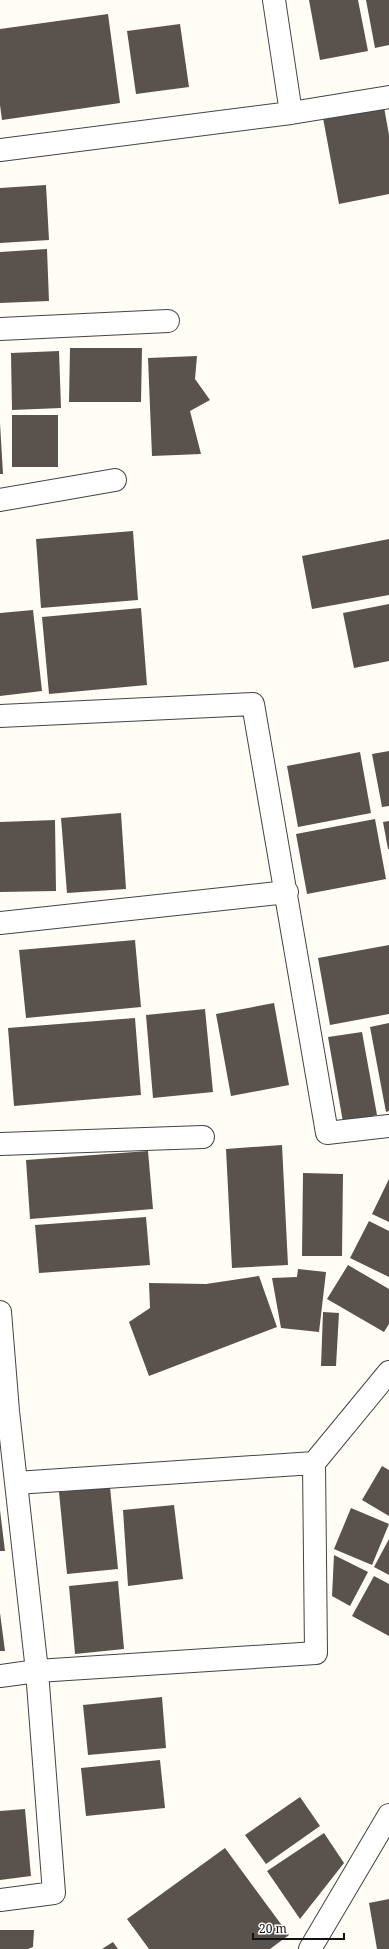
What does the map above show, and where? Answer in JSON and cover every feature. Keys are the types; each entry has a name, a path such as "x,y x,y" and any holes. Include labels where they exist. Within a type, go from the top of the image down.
{"street":[{"path":"274,0 291,113"},
{"path":"0,150 291,113 389,97"},
{"path":"0,329 168,321"},
{"path":"0,500 115,480"},
{"path":"0,716 253,704 327,1133 389,1126"},
{"path":"0,923 286,892"},
{"path":"0,1144 203,1137"},
{"path":"0,1312 4,1412 16,1483 37,1672 54,1893 0,1900"},
{"path":"0,1676 37,1672 316,1653 314,1462 389,1372"},
{"path":"16,1483 314,1462"},
{"path":"310,1949 389,1815"}],"building":[{"path":"309,0 358,0 368,51 320,60"},
{"path":"366,0 389,0 389,45 375,48"},
{"path":"108,14 120,103 2,120 0,105 0,29"},
{"path":"180,24 189,87 136,94 127,31"},
{"path":"384,107 389,135 389,194 339,204 323,118"},
{"path":"46,185 49,240 0,243 0,188"},
{"path":"47,249 49,301 0,303 0,252"},
{"path":"70,348 142,348 141,402 69,402"},
{"path":"59,351 61,408 12,410 11,353"},
{"path":"197,356 195,379 210,400 190,411 201,454 152,456 148,358"},
{"path":"12,415 58,415 58,467 12,467"},
{"path":"0,423 3,474 0,474"},
{"path":"133,531 138,600 41,608 36,539"},
{"path":"389,539 389,595 312,609 302,556"},
{"path":"389,604 389,661 354,668 343,613"},
{"path":"141,608 147,685 49,694 42,617"},
{"path":"33,610 42,691 0,696 0,613"},
{"path":"389,751 389,806 382,807 372,754"},
{"path":"360,752 371,813 298,827 287,766"},
{"path":"121,813 126,889 67,893 61,818"},
{"path":"375,819 386,879 307,894 296,834"},
{"path":"55,820 56,891 0,892 0,822"},
{"path":"389,821 389,849 388,849 383,822"},
{"path":"135,940 141,1007 26,1018 19,950"},
{"path":"389,945 389,1014 330,1025 318,958"},
{"path":"274,1003 289,1085 231,1096 216,1014"},
{"path":"205,1009 213,1092 153,1098 146,1015"},
{"path":"135,1018 141,1095 14,1106 8,1028"},
{"path":"389,1023 389,1111 386,1112 370,1027"},
{"path":"362,1032 377,1115 343,1122 328,1037"},
{"path":"282,1145 288,1265 232,1268 226,1149"},
{"path":"148,1151 153,1209 30,1219 26,1160"},
{"path":"303,1173 343,1174 342,1256 302,1256"},
{"path":"389,1179 389,1222 372,1214"},
{"path":"146,1217 150,1265 39,1273 35,1225"},
{"path":"369,1221 389,1231 389,1277 350,1258"},
{"path":"348,1265 389,1289 389,1324 384,1332 327,1299"},
{"path":"298,1269 326,1272 319,1332 281,1328 272,1278 297,1277"},
{"path":"259,1276 277,1327 149,1376 129,1322 150,1308 149,1283 206,1284"},
{"path":"323,1312 339,1313 336,1366 321,1366"},
{"path":"382,1466 389,1470 389,1516 362,1500"},
{"path":"110,1487 118,1569 67,1574 59,1492"},
{"path":"174,1505 183,1579 128,1586 123,1510"},
{"path":"351,1508 389,1524 372,1565 334,1549"},
{"path":"0,1510 5,1551 0,1551"},
{"path":"389,1539 389,1575 374,1567"},
{"path":"334,1555 368,1572 350,1606 332,1596"},
{"path":"374,1576 389,1584 389,1636 352,1616"},
{"path":"118,1581 124,1649 75,1654 69,1586"},
{"path":"0,1613 5,1651 0,1651"},
{"path":"162,1697 166,1748 88,1755 83,1705"},
{"path":"160,1760 165,1808 86,1816 81,1768"},
{"path":"300,1797 320,1826 266,1864 245,1835"},
{"path":"25,1809 31,1876 0,1880 0,1811"},
{"path":"324,1833 344,1863 300,1919 267,1871"},
{"path":"225,1848 289,1935 270,1949 149,1949 127,1919"},
{"path":"389,1899 389,1949 377,1949 369,1903"},
{"path":"0,1930 34,1930 33,1947 28,1949 0,1949"},
{"path":"113,1942 118,1949 102,1949"}]}
